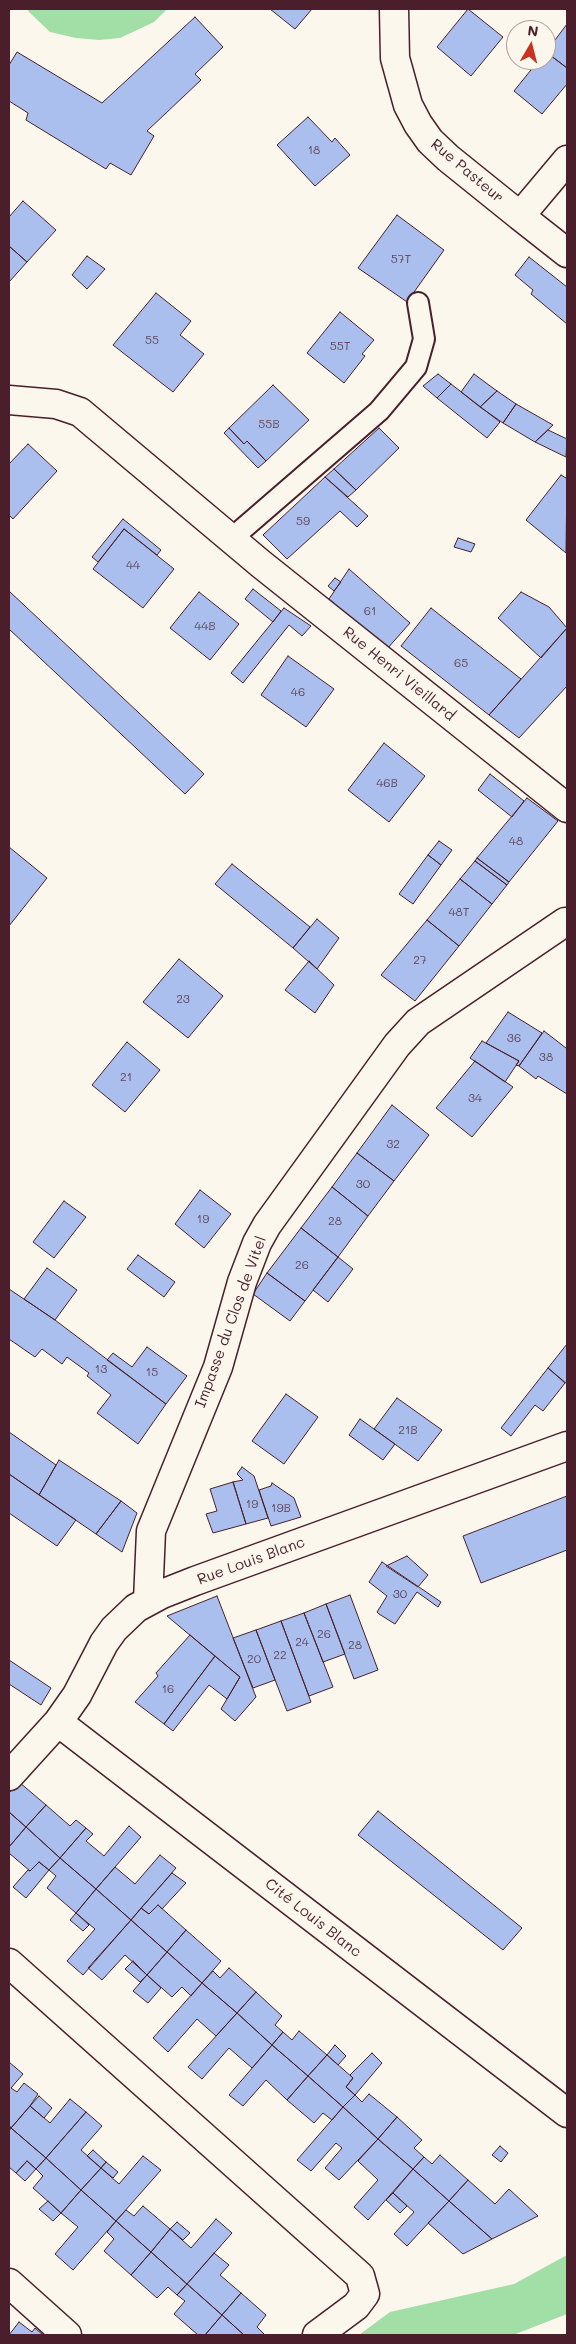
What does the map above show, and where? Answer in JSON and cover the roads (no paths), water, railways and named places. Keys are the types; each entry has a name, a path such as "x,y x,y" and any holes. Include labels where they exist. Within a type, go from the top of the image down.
{"street":[{"name":"Rue Pasteur","path":"394,9 393,33 397,66 408,105 430,141 448,158 567,253"},
{"path":"520,216 567,160"},
{"name":"Rue Henri Vieillard","path":"9,400 56,404 80,412 231,539 567,808"},
{"name":"Impasse du Clos de Vitel","path":"148,1601 151,1531 218,1367 242,1282 257,1243 279,1207 397,1045 418,1022 565,922"},
{"name":"Rue Louis Blanc","path":"9,1776 58,1722 77,1695 96,1658 114,1629 131,1613 148,1601 196,1580 567,1446"},
{"name":"Cité Louis Blanc","path":"58,1722 567,2113"},
{"path":"9,1963 360,2276 365,2294 356,2306 317,2335"},
{"path":"9,2283 67,2335"}],"lane":[{"path":"231,539 378,411 416,367 424,339 418,303"}]}
